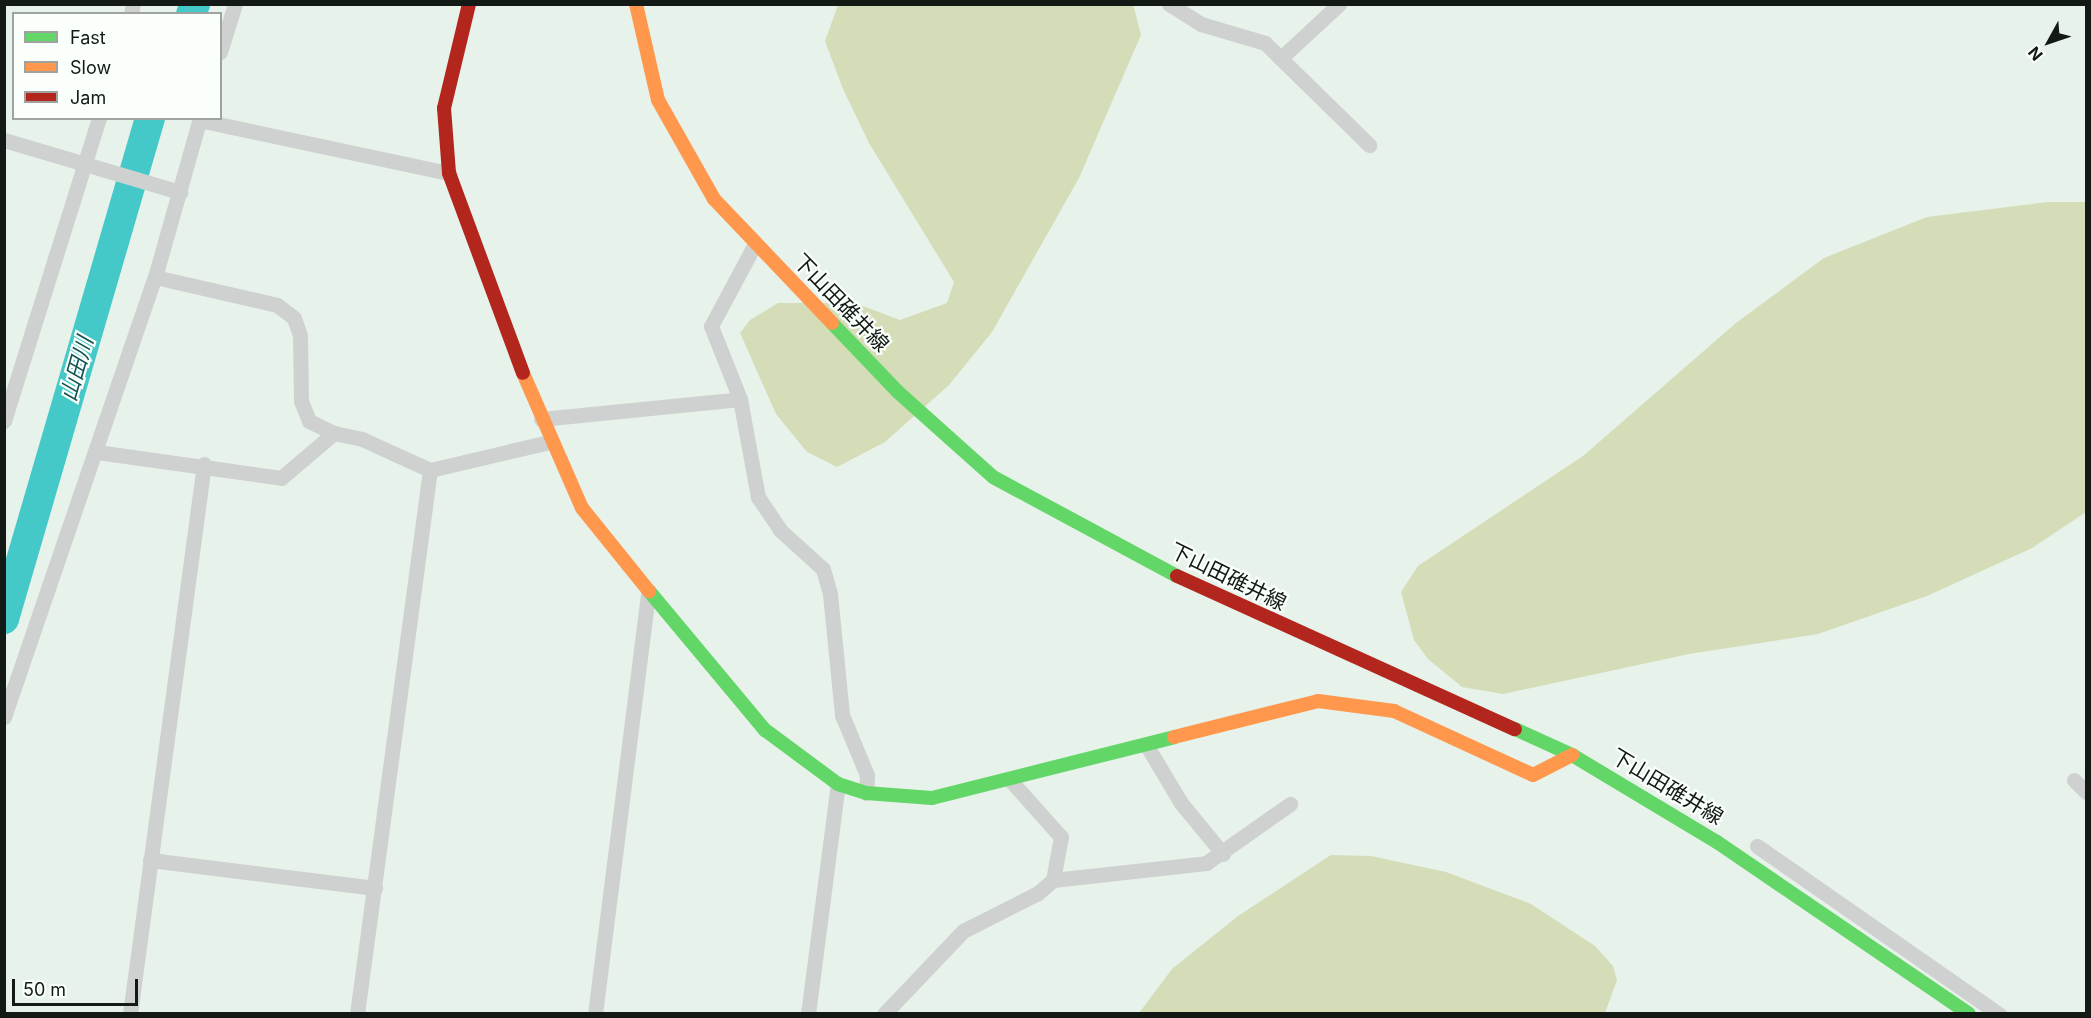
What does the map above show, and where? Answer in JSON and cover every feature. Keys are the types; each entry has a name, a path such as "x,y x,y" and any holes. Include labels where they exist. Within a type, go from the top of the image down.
{"main road":[{"path":"469,4 444,108 449,173 549,442 582,508 648,592 765,730 838,784 866,793 932,798 1011,782 1318,701 1361,703 1394,711 1533,775 1546,773 1572,755"},
{"name":"下山田碓井線","path":"636,4 645,60 672,134 714,199 898,392 993,477 1052,513 1205,590 1572,755 1717,842 1969,1014"}],"street":[{"path":"222,46 235,4"},
{"path":"1169,4 1201,24 1247,33 1282,57 1369,145"},
{"path":"1282,57 1339,4"},
{"path":"4,421 98,120"},
{"path":"4,717 97,452 155,277 174,190 200,120"},
{"path":"205,120 449,173"},
{"path":"4,140 174,190"},
{"path":"755,244 711,326 740,399 758,497 780,530 825,577 842,715 867,775 866,793"},
{"path":"155,277 277,305 294,318 300,335 302,402 309,421 334,433 362,439 394,458 430,470 549,442"},
{"path":"541,419 740,399"},
{"path":"97,452 204,464 281,478 334,433"},
{"path":"130,1014 204,464"},
{"path":"357,1014 430,470"},
{"path":"595,1014 648,592"},
{"path":"1147,746 1181,803 1223,854"},
{"path":"2074,780 2086,792"},
{"path":"884,1014 963,931 1038,894 1053,880 1061,837 1011,782"},
{"path":"808,1014 838,784"},
{"path":"1053,880 1206,863 1223,854 1290,804"},
{"path":"1756,846 1999,1014"},
{"path":"150,860 375,888"}],"green space":[{"path":"1133,4 1141,35 1079,178 992,332 949,385 885,442 837,467 807,452 776,414 740,333 750,320 778,303 855,303 900,320 947,303 954,282 869,143 843,89 825,41 838,5"},
{"path":"2047,202 2086,202 2086,512 2032,548 1927,596 1818,634 1689,654 1503,694 1462,687 1428,659 1414,640 1401,592 1418,566 1583,456 1736,323 1824,258 1927,217"},
{"path":"1331,855 1371,856 1446,872 1531,904 1595,946 1613,966 1617,980 1605,1013 1139,1013 1172,969 1238,916"}],"waterway":[{"name":"山田川","path":"189,4 194,7"},
{"name":"山田川","path":"192,12 195,4"},
{"name":"山田川","path":"4,619 149,120"}],"traffic: fast":[{"path":"832,323 898,392 993,477 1177,576"},
{"path":"649,591 765,730 838,784 866,793 932,798 1174,737"},
{"path":"1515,729 1572,755 1717,842 1969,1014"}],"traffic: slow":[{"path":"636,4 658,100 714,199 832,323"},
{"path":"523,373 582,508 649,591"},
{"path":"1174,737 1318,701 1394,711 1533,775 1572,755"}],"traffic: jam":[{"path":"469,4 444,108 449,173 523,373"},
{"path":"1177,576 1515,729"}]}
